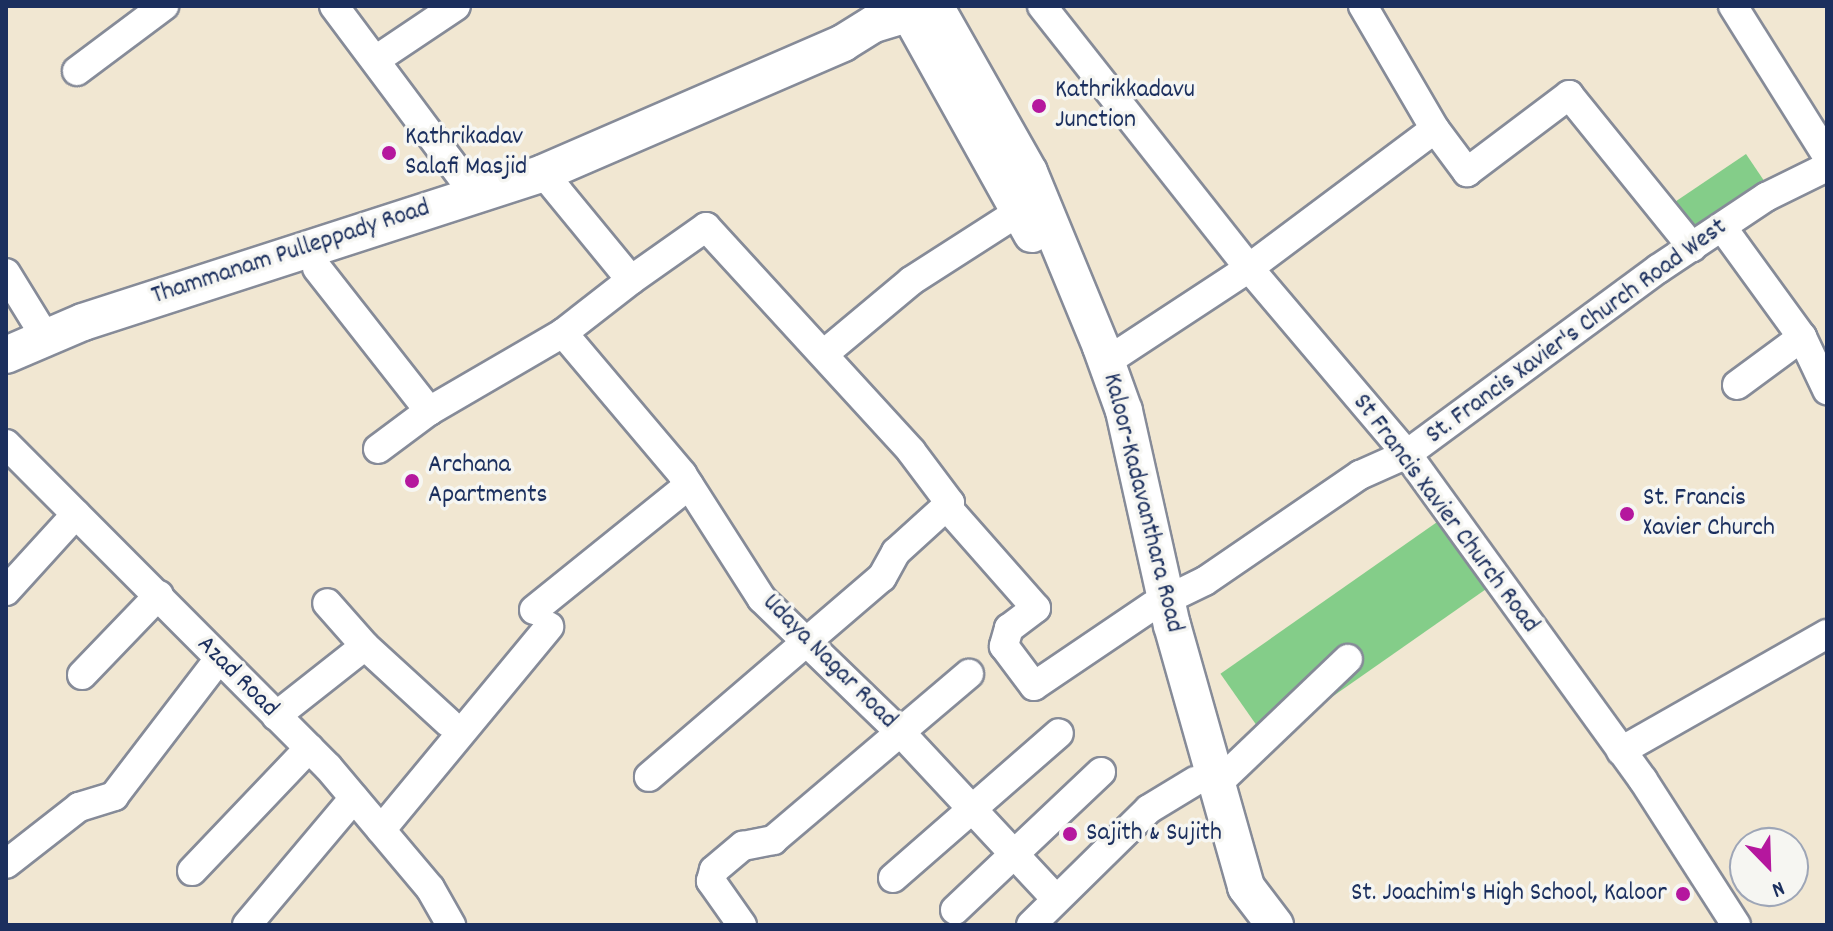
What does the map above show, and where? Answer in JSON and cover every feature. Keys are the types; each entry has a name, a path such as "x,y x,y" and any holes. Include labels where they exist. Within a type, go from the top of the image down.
{"main road":[{"name":"Thammanam Pulleppady Road","path":"6,355 46,338 473,192 543,173 843,43 882,42 929,14"},
{"name":"Kaloor-Kadavanthara Road","path":"929,14 1020,211 1093,386 1208,778 1246,887 1275,925"},
{"name":"Kaloor-Kadavanthara Road","path":"929,14 1029,172 1106,362 1124,411 1159,603"},
{"name":"Kaloor-Kadavanthara Road","path":"1208,778 1223,892 1244,925"}],"street":[{"path":"77,71 164,6"},
{"path":"334,6 377,59 473,192"},
{"path":"377,59 456,6"},
{"name":"St Francis Xavier Church Road","path":"1042,6 1249,268 1407,454 1621,751 1732,924"},
{"path":"1363,6 1435,129 1467,172 1569,95 1692,247"},
{"path":"1733,6 1827,156"},
{"path":"1106,362 1249,268 1435,129"},
{"name":"St. Francis Xavier's Church Road West","path":"946,506 1036,608 1009,628 1004,646 1034,686 1159,603 1205,581 1360,475 1407,454 1692,247 1766,197 1827,167"},
{"path":"543,173 631,280"},
{"path":"825,353 911,281 1020,211"},
{"path":"378,449 429,411 563,333 706,227 825,353 911,451 950,503 896,552 882,577 649,777"},
{"path":"1722,227 1802,337 1827,390"},
{"path":"317,268 429,411"},
{"path":"6,273 46,338"},
{"name":"Udaya Nagar Road","path":"563,333 689,485 762,599 804,643 903,735 969,811 1016,852 1056,899"},
{"path":"1737,385 1802,337"},
{"name":"Azad Road","path":"8,451 159,595 218,660 309,748 381,830 441,921"},
{"path":"381,830 542,618 689,485"},
{"path":"6,591 76,514"},
{"path":"82,675 159,595"},
{"path":"327,603 365,646 448,722"},
{"path":"1621,751 1827,634"},
{"path":"276,716 365,646"},
{"path":"1031,925 1149,809 1208,778 1348,659"},
{"path":"6,864 79,807 114,796 218,660"},
{"path":"736,917 711,881 714,870 743,846 773,840 903,735 969,674"},
{"path":"893,878 1059,733"},
{"path":"192,871 309,748"},
{"path":"955,910 1101,772"},
{"path":"247,925 354,798"}],"green space":[{"path":"1746,154 1769,188 1695,238 1672,204"},
{"path":"1440,520 1488,588 1268,742 1220,674"}],"place":[{"name":"Kathrikkadavu Junction","path":"1039,106"},
{"name":"Kathrikadav Salafi Masjid","path":"389,153"},
{"name":"Archana Apartments","path":"412,481"},
{"name":"St. Francis Xavier Church","path":"1627,514"},
{"name":"Sajith & Sujith","path":"1070,834"},
{"name":"St. Joachim's High School, Kaloor","path":"1683,894"}]}
